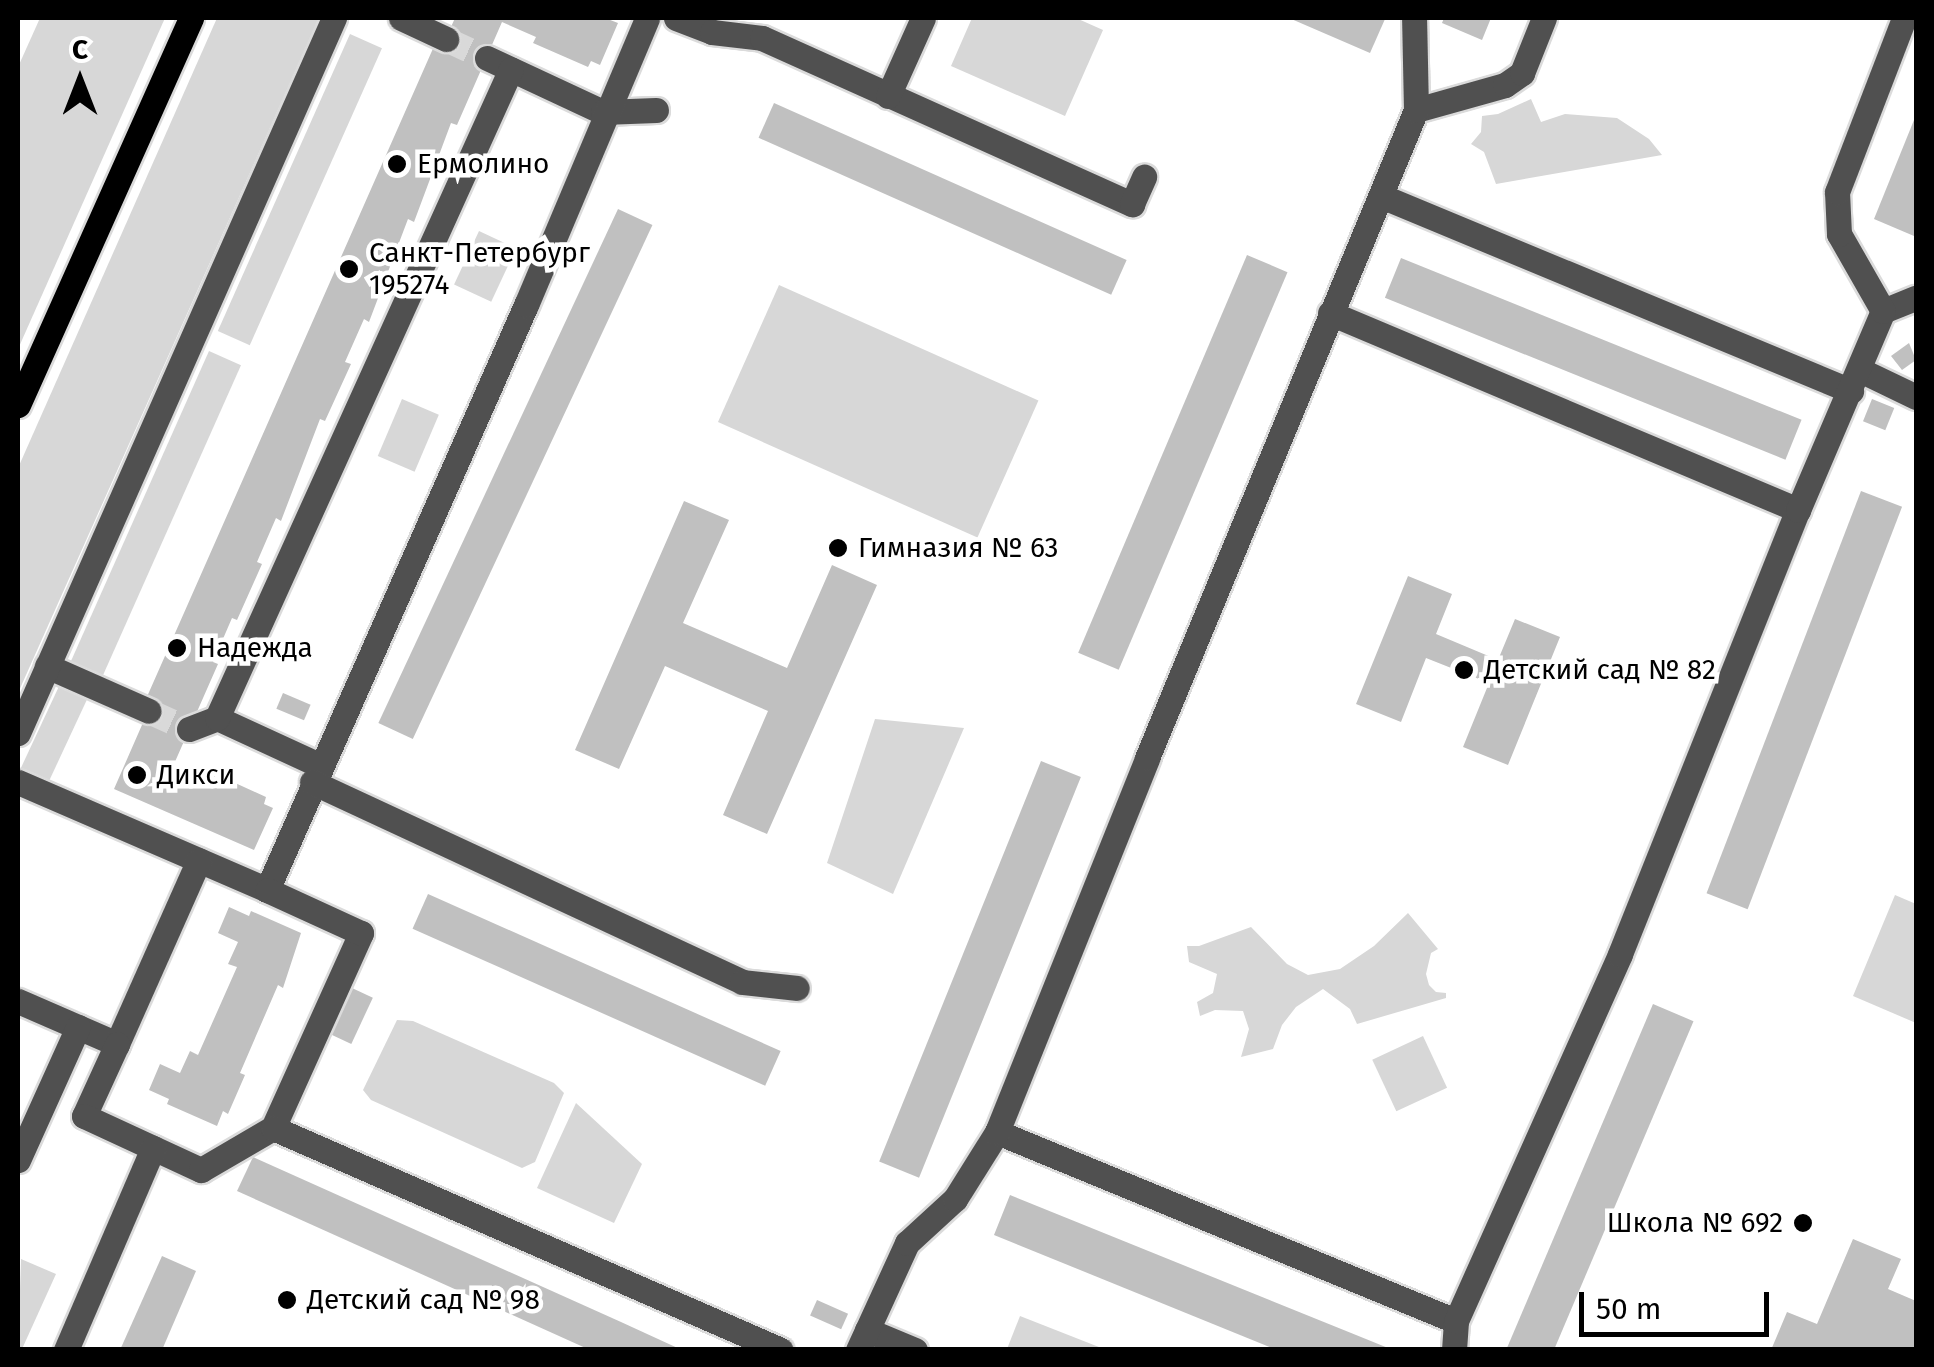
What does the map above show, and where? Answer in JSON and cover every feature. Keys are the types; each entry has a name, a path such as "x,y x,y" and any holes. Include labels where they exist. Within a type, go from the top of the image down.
{"main road":[{"path":"18,405 191,18"}],"street":[{"path":"18,733 334,18"},
{"path":"401,18 446,39"},
{"path":"267,890 598,140 604,112 647,18"},
{"path":"676,18 712,32 767,28 888,96 1132,204 1144,177"},
{"path":"888,96 924,18"},
{"path":"915,1350 862,1340 907,1243 955,1199 997,1132 1416,110 1414,18"},
{"path":"1416,110 1506,85 1522,73 1544,18"},
{"path":"1883,311 1839,234 1837,192 1904,18"},
{"path":"486,58 604,112 656,110"},
{"path":"189,729 217,718 511,69"},
{"path":"1380,196 1856,381 1916,397"},
{"path":"1454,1350 1456,1321 1620,954 1798,510 1883,311 1916,298"},
{"path":"1330,313 1798,510"},
{"path":"47,666 148,711"},
{"path":"217,718 316,774 742,982 796,988"},
{"path":"18,782 199,860 361,932 273,1128 201,1170 84,1116 199,860"},
{"path":"18,1001 116,1044"},
{"path":"18,1160 78,1027"},
{"path":"273,1128 781,1350"},
{"path":"997,1132 1456,1321"},
{"path":"66,1350 154,1148"}],"shaded area":[{"path":"40,18 165,18 18,349 18,67"},
{"path":"217,18 319,18 18,693 18,468"},
{"path":"972,18 1076,18 1103,30 1065,116 951,66"},
{"path":"350,34 382,48 250,345 218,331"},
{"path":"1531,99 1541,122 1565,114 1617,118 1649,139 1662,155 1496,184 1484,152 1471,144 1481,132 1482,116 1498,114"},
{"path":"479,231 516,248 491,302 454,284"},
{"path":"779,285 1038,401 977,538 718,422"},
{"path":"209,351 241,365 101,680 69,666"},
{"path":"402,399 439,415 415,472 378,456"},
{"path":"61,682 89,695 45,790 18,778 18,774"},
{"path":"875,719 964,728 893,894 827,863"},
{"path":"1895,895 1916,904 1916,1023 1853,996"},
{"path":"1408,913 1438,949 1431,953 1426,974 1429,985 1436,992 1446,993 1446,998 1357,1024 1350,1009 1323,989 1296,1007 1282,1025 1273,1049 1241,1057 1249,1029 1243,1011 1215,1010 1200,1016 1197,1002 1213,993 1217,974 1189,962 1187,946 1199,946 1251,927 1287,964 1308,975 1340,969 1374,946"},
{"path":"397,1020 413,1021 554,1083 564,1093 535,1162 522,1168 371,1100 363,1090"},
{"path":"1423,1036 1447,1088 1396,1111 1372,1060"},
{"path":"576,1103 642,1164 614,1223 537,1188"},
{"path":"21,1259 56,1274 22,1349 18,1350"},
{"path":"1020,1316 1104,1349 1007,1349"}],"building":[{"path":"455,18 605,18 618,23 600,65 591,61 588,67 533,43 536,37 502,22 457,125 451,123 414,222 408,219 369,322 364,319 345,362 351,364 325,421 320,419 281,521 276,518 257,562 262,564 237,620 232,618 213,662 218,664 174,764 205,778 209,771 266,797 264,804 273,808 254,850 114,789 152,702 146,699 435,44 442,47"},
{"path":"1289,18 1382,18 1385,19 1370,53"},
{"path":"1444,18 1491,18 1482,40 1442,23"},
{"path":"774,103 1127,260 1111,295 759,138"},
{"path":"1916,115 1916,231 1914,236 1874,219"},
{"path":"618,209 652,225 413,739 378,723"},
{"path":"1247,255 1288,272 1119,670 1078,653"},
{"path":"1401,258 1802,420 1785,460 1385,298"},
{"path":"1909,343 1916,360 1902,370 1891,356"},
{"path":"1872,399 1894,408 1885,430 1863,421"},
{"path":"1861,491 1902,507 1748,909 1707,893"},
{"path":"684,501 729,520 683,623 787,668 832,565 877,585 767,834 723,815 768,711 665,666 619,769 575,750"},
{"path":"1408,576 1452,594 1436,634 1498,660 1515,619 1560,637 1508,765 1463,747 1489,683 1426,658 1401,722 1356,704"},
{"path":"283,693 311,705 304,720 276,709"},
{"path":"1041,761 1081,777 919,1178 879,1162"},
{"path":"428,894 781,1051 765,1086 413,929"},
{"path":"229,907 249,916 251,911 301,933 283,988 278,985 240,1073 245,1075 228,1114 223,1111 217,1126 167,1104 169,1099 149,1090 160,1064 180,1073 190,1051 198,1055 237,967 228,964 238,942 218,933"},
{"path":"352,988 373,998 351,1044 330,1034"},
{"path":"1653,1004 1694,1021 1554,1350 1507,1348"},
{"path":"253,1157 682,1350 590,1350 237,1191"},
{"path":"1010,1195 1393,1350 1277,1350 994,1235"},
{"name":"Школа № 692","path":"1853,1239 1901,1259 1888,1289 1916,1301 1916,1350 1771,1350 1787,1312 1817,1324"},
{"path":"162,1256 196,1271 162,1350 120,1350"},
{"path":"817,1300 848,1314 841,1329 810,1316"}],"tunnel":[{"path":"446,39 487,58"},
{"path":"149,711 189,729"}],"place":[{"name":"Ермолино","path":"397,164"},
{"name":"Санкт-Петербург 195274","path":"349,269"},
{"name":"Гимназия № 63","path":"838,548"},
{"name":"Надежда","path":"177,648"},
{"name":"Детский сад № 82","path":"1464,670"},
{"name":"Дикси","path":"137,775"},
{"name":"Школа № 692","path":"1803,1223"},
{"name":"Детский сад № 98","path":"287,1300"}]}
